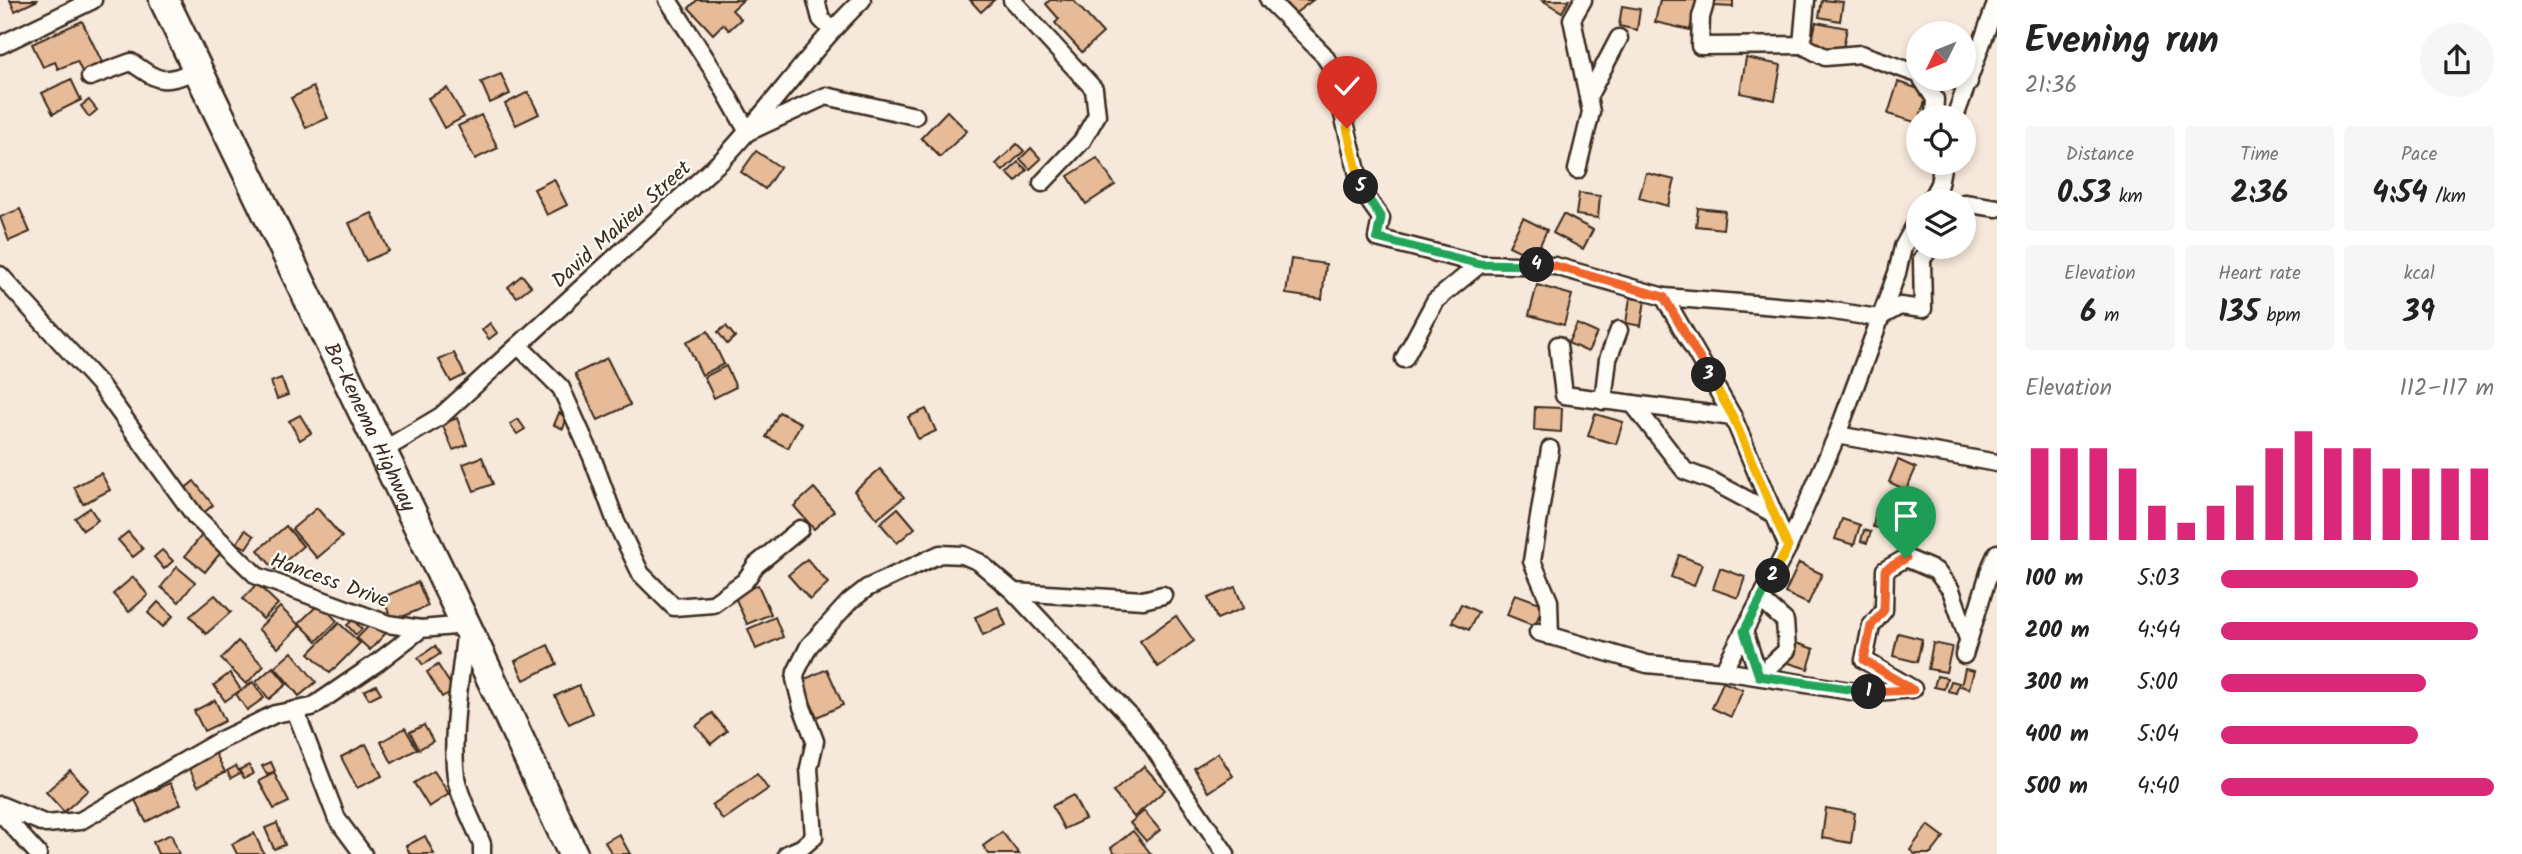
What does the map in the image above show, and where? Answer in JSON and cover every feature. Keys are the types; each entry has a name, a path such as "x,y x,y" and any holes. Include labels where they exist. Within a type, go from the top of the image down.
{"highway":[{"name":"Bo-Kenema Highway","path":"164,0 466,625 573,854"}],"street":[{"path":"0,45 93,0"},
{"path":"668,0 713,70 748,132 826,96 915,116"},
{"path":"816,0 821,19 831,30"},
{"name":"David Makieu Street","path":"382,451 441,416 723,159 831,30 862,0"},
{"path":"1012,0 1094,89 1097,116 1082,141 1042,183"},
{"path":"1269,0 1323,54 1331,66 1362,191 1381,218 1377,238 1480,264 1555,266 1664,297 1827,310 1878,318 1900,306 1923,309 1922,259"},
{"path":"1577,170 1591,112 1572,19 1583,0"},
{"path":"1706,0 1701,17 1700,46 1802,45 1825,57 1861,54 1906,70"},
{"path":"1802,45 1807,0"},
{"path":"1976,62 1996,4"},
{"path":"1588,97 1619,38"},
{"path":"90,77 131,61 151,76 168,81 197,70"},
{"path":"1976,205 1997,208"},
{"path":"1723,671 1788,547 1837,435 1906,242"},
{"path":"1404,359 1435,300 1480,264"},
{"name":"Hancess Drive","path":"0,275 100,386 195,516 257,576 387,624 421,629 466,625"},
{"path":"1664,297 1733,417 1788,547"},
{"path":"1603,401 1608,359 1619,330"},
{"path":"1558,345 1564,396 1733,417"},
{"path":"519,346 561,388 592,457 616,522 641,574 674,607 713,604 746,581 756,565 800,529"},
{"path":"1633,404 1685,471 1712,481 1774,514"},
{"path":"1837,435 1997,463"},
{"path":"1550,449 1532,561 1549,601 1544,634 1647,664 1723,671 1863,693 1913,690 1864,660 1871,626 1884,610 1885,570 1906,558 1936,571 1951,590 1966,647 1997,553"},
{"path":"787,854 814,837 809,768 815,741 795,679 801,659 809,646 849,602 867,588 940,554 963,555 979,562 1014,592 1138,725 1226,854"},
{"path":"1014,592 1143,600 1163,595"},
{"path":"1759,676 1787,650 1785,621 1760,599"},
{"path":"466,625 455,722 457,779 481,844 482,854"},
{"path":"0,805 46,824 80,821 219,741 275,714 312,707 421,629"},
{"path":"1744,631 1759,676"},
{"path":"295,710 337,819 363,854"},
{"path":"0,812 38,854"}],"building":[{"path":"10,0 38,0 15,11"},
{"path":"697,0 743,0 732,10 741,19 729,30 723,24 713,34 689,8"},
{"path":"970,0 994,0 981,12"},
{"path":"1050,0 1073,0 1103,33 1082,52 1055,23 1059,19 1046,4"},
{"path":"1284,0 1313,0 1294,14"},
{"path":"1542,0 1569,0 1562,12"},
{"path":"1660,0 1697,0 1690,30 1655,22"},
{"path":"1713,0 1733,0 1733,7 1713,6"},
{"path":"1822,0 1843,2 1840,21 1819,17"},
{"path":"1622,6 1640,9 1637,30 1619,26"},
{"path":"82,21 102,62 82,72 77,61 58,69 55,62 43,67 32,44"},
{"path":"1816,22 1847,28 1842,53 1811,46"},
{"path":"1746,58 1781,65 1775,100 1740,93"},
{"path":"501,74 510,94 490,103 481,82"},
{"path":"71,79 81,100 53,114 42,93"},
{"path":"1898,82 1906,85 1906,91 1928,92 1924,105 1906,105 1906,119 1888,114"},
{"path":"313,87 328,118 306,128 291,98"},
{"path":"447,88 464,117 444,128 428,98"},
{"path":"528,92 539,114 516,125 505,104"},
{"path":"89,100 97,110 89,117 81,106"},
{"path":"947,111 967,131 940,157 921,138"},
{"path":"481,115 498,148 475,159 458,126"},
{"path":"1017,144 1024,151 1003,171 996,164"},
{"path":"1031,148 1041,159 1030,169 1020,159"},
{"path":"756,151 780,167 765,189 741,172"},
{"path":"1097,158 1115,185 1086,204 1068,176"},
{"path":"1018,162 1027,170 1016,182 1007,173"},
{"path":"1646,173 1675,180 1668,206 1639,198"},
{"path":"554,179 567,205 547,215 534,189"},
{"path":"1579,193 1600,196 1598,218 1576,215"},
{"path":"1698,208 1725,211 1723,229 1696,226"},
{"path":"20,209 30,232 9,241 0,217"},
{"path":"372,213 389,251 366,261 349,223"},
{"path":"1563,214 1593,230 1583,249 1553,233"},
{"path":"1523,218 1547,230 1534,258 1509,246"},
{"path":"1291,259 1326,264 1322,299 1286,294"},
{"path":"522,275 531,286 517,297 508,287"},
{"path":"1537,285 1572,295 1564,325 1529,315"},
{"path":"1630,298 1645,300 1641,326 1626,323"},
{"path":"490,323 497,333 489,339 482,330"},
{"path":"1577,324 1597,333 1588,352 1568,343"},
{"path":"726,326 735,337 727,344 718,332"},
{"path":"708,331 724,364 702,375 686,342"},
{"path":"454,353 465,375 451,382 439,360"},
{"path":"607,358 630,405 598,420 575,374"},
{"path":"726,366 736,387 714,398 704,377"},
{"path":"281,378 288,395 277,399 271,382"},
{"path":"1535,407 1562,408 1561,432 1534,430"},
{"path":"926,409 936,431 918,439 908,417"},
{"path":"779,412 801,423 788,448 766,437"},
{"path":"559,413 567,417 563,429 554,425"},
{"path":"1595,414 1623,422 1616,444 1588,436"},
{"path":"300,415 311,433 300,440 289,421"},
{"path":"457,418 467,445 453,450 442,424"},
{"path":"518,419 525,429 517,434 510,424"},
{"path":"482,457 493,484 474,491 463,464"},
{"path":"1898,460 1916,468 1906,490 1889,482"},
{"path":"880,469 904,497 877,519 854,491"},
{"path":"101,473 110,490 83,504 74,487"},
{"path":"194,481 213,505 200,516 181,492"},
{"path":"814,488 834,511 814,529 794,506"},
{"path":"90,508 98,520 83,530 75,518"},
{"path":"317,508 342,537 317,558 292,529"},
{"path":"898,508 915,528 897,543 880,523"},
{"path":"1876,509 1899,513 1896,531 1873,527"},
{"path":"1842,519 1860,525 1854,545 1835,539"},
{"path":"286,526 303,546 275,570 258,550"},
{"path":"245,530 254,536 246,548 237,543"},
{"path":"1864,530 1871,532 1867,543 1861,541"},
{"path":"128,532 143,549 133,557 118,540"},
{"path":"202,535 222,551 205,572 185,556"},
{"path":"162,550 173,561 164,569 154,557"},
{"path":"1679,555 1702,564 1694,586 1671,577"},
{"path":"807,559 828,583 810,600 788,575"},
{"path":"1799,563 1822,574 1808,604 1785,593"},
{"path":"177,567 195,582 179,602 161,587"},
{"path":"1720,568 1745,577 1738,598 1713,589"},
{"path":"133,577 148,595 129,612 113,594"},
{"path":"418,582 428,606 392,621 383,597"},
{"path":"257,584 278,604 263,619 243,599"},
{"path":"758,585 771,614 747,624 734,595"},
{"path":"1235,587 1244,608 1217,619 1208,598"},
{"path":"1515,594 1543,604 1535,626 1507,615"},
{"path":"215,595 231,612 206,634 190,616"},
{"path":"158,602 173,616 163,627 148,613"},
{"path":"320,603 337,621 317,641 299,623"},
{"path":"1461,604 1478,612 1469,630 1452,622"},
{"path":"280,607 300,626 278,648 258,629"},
{"path":"998,607 1006,625 983,635 975,617"},
{"path":"1176,616 1194,641 1158,667 1140,641"},
{"path":"775,617 783,637 756,649 748,629"},
{"path":"353,620 362,629 356,635 347,625"},
{"path":"374,621 386,633 370,650 357,638"},
{"path":"339,623 360,643 330,673 309,653"},
{"path":"1898,633 1922,639 1917,662 1893,656"},
{"path":"238,641 264,666 246,684 221,659"},
{"path":"1796,643 1814,649 1808,669 1789,663"},
{"path":"1933,643 1952,647 1946,672 1928,669"},
{"path":"548,645 557,664 524,680 515,661"},
{"path":"435,646 440,654 423,665 418,658"},
{"path":"292,652 316,682 299,696 275,667"},
{"path":"438,665 454,690 442,697 427,672"},
{"path":"273,667 287,684 269,699 256,682"},
{"path":"827,669 843,705 817,717 801,681"},
{"path":"1965,669 1974,671 1969,689 1961,686"},
{"path":"230,673 241,690 225,701 214,685"},
{"path":"1937,676 1947,678 1944,689 1934,687"},
{"path":"1951,681 1959,683 1956,693 1948,691"},
{"path":"253,682 264,698 247,710 236,694"},
{"path":"1723,682 1743,690 1731,717 1712,708"},
{"path":"376,685 381,693 369,699 364,691"},
{"path":"579,685 592,713 569,724 555,696"},
{"path":"215,700 225,721 204,731 194,711"},
{"path":"712,713 727,731 711,744 696,726"},
{"path":"424,725 433,741 419,749 410,732"},
{"path":"405,728 417,749 392,763 381,742"},
{"path":"366,744 382,776 357,788 341,757"},
{"path":"214,750 225,772 198,786 187,764"},
{"path":"1218,753 1233,776 1209,792 1194,768"},
{"path":"271,762 275,771 267,775 262,766"},
{"path":"249,765 253,774 244,778 239,770"},
{"path":"236,766 240,773 231,778 227,771"},
{"path":"1144,766 1165,790 1134,817 1113,792"},
{"path":"70,770 88,790 64,812 46,792"},
{"path":"434,771 449,794 429,807 414,783"},
{"path":"274,773 289,802 274,809 259,781"},
{"path":"757,774 768,789 723,820 712,805"},
{"path":"170,783 181,804 146,822 135,800"},
{"path":"1073,795 1085,819 1064,829 1052,806"},
{"path":"1826,808 1855,813 1851,843 1822,838"},
{"path":"1144,811 1160,830 1146,841 1130,823"},
{"path":"277,823 285,845 274,849 265,828"},
{"path":"1928,825 1944,837 1931,854 1915,854 1910,850"},
{"path":"1133,831 1151,854 1115,854 1111,848"},
{"path":"1002,832 1019,854 989,854 983,846"},
{"path":"254,833 264,854 237,854 232,844"},
{"path":"171,834 179,854 158,854 153,842"},
{"path":"619,834 630,854 612,854 605,842"},
{"path":"425,836 434,854 410,854 406,846"}],"route":[{"path":"1347,128 1362,191 1381,218 1377,238 1480,264 1555,266 1664,297 1733,417 1788,547 1744,631 1759,676 1863,693 1913,690 1864,660 1871,626 1884,610 1885,570 1906,558"}]}
